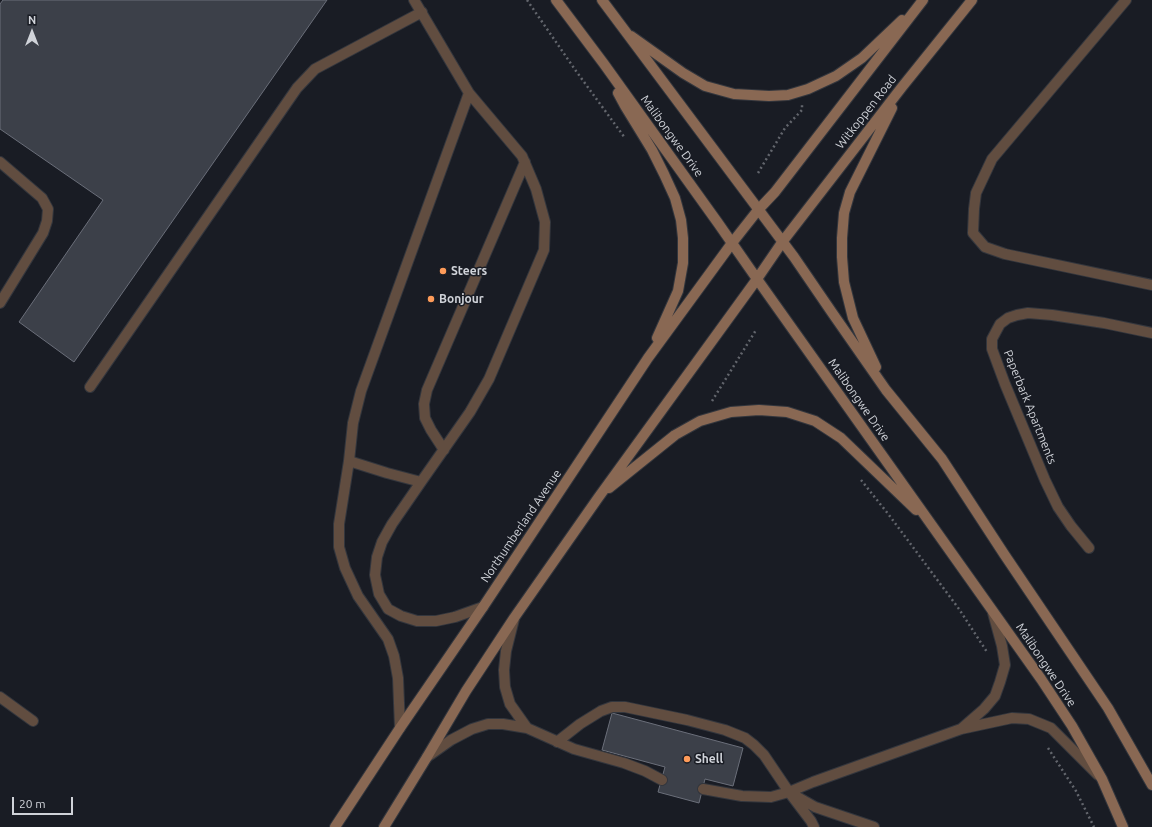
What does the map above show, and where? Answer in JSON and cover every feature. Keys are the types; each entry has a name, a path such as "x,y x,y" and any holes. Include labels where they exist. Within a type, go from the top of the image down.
{"main road":[{"name":"Malibongwe Drive","path":"556,0 604,64 1042,679 1072,726 1102,779 1123,827"},
{"name":"Malibongwe Drive","path":"602,0 758,210 783,241 886,390 942,459 1108,708 1152,785"},
{"name":"Witkoppen Road","path":"757,279 783,241 902,86 972,0"},
{"path":"623,30 683,73 704,86 734,94 769,96 788,95 808,89 836,76 862,58 922,2"},
{"name":"Witkoppen Road","path":"732,243 758,210 775,192 922,2"},
{"path":"604,64 625,106 655,156 675,198 681,220 683,263 678,291 648,358"},
{"path":"886,390 854,318 844,282 842,238 844,213 850,192 902,86"},
{"name":"Northumberland Avenue","path":"335,827 648,358 732,243"},
{"path":"384,827 428,757 466,692 514,618 598,498 757,279"},
{"path":"598,498 675,435 700,421 730,412 759,410 787,412 815,421 841,438 934,529"}],"lane":[{"path":"414,0 469,93 522,156 536,189 545,222 544,250 489,379 470,412 392,524 382,542 377,557 375,575 379,594 388,609 401,616 418,621 436,621 455,617 483,607"},
{"path":"1126,0 992,159 976,193 973,233 986,247 1005,254 1152,285"},
{"path":"90,386 297,88 315,69 422,12"},
{"path":"400,728 398,678 394,656 388,638 358,596 345,568 339,547 339,524 349,461 353,423 362,390 469,93"},
{"path":"0,162 42,198 48,209 47,221 43,233 0,303"},
{"path":"444,450 425,418 424,404 427,390 525,162"},
{"name":"Paperbark Apartments","path":"1089,548 1058,508 1045,480 992,349 992,339 1000,324 1008,318 1028,313 1052,315 1152,332"},
{"path":"349,461 421,482"},
{"path":"961,729 984,709 996,696 1005,665 1002,646 992,609"},
{"path":"514,618 506,651 504,670 505,687 510,704 527,728"},
{"path":"0,697 33,721"},
{"path":"557,742 580,724 601,711 612,707 625,707 687,720 725,730 745,738 764,755 814,827"},
{"path":"703,789 742,796 771,797 789,792 961,729 1012,718 1029,719 1051,728 1102,779"},
{"path":"428,757 451,740 472,729 488,724 504,724 527,728 574,749 624,763 646,771 662,780"},
{"path":"789,792 815,807 874,827"}],"path":[{"path":"527,0 629,144"},
{"path":"758,173 785,128 802,110 801,103"},
{"path":"709,407 756,330"},
{"path":"860,480 889,515 959,609 991,658"},
{"path":"1044,742 1076,791 1094,827"}],"building":[{"path":"3,0 327,0 74,362 19,322 103,200 0,129 0,4"},
{"name":"Shell","path":"612,713 743,748 733,786 705,779 699,803 658,792 665,767 602,750"}],"place":[{"name":"Steers","path":"443,271"},
{"name":"Bonjour","path":"431,299"},
{"name":"Shell","path":"687,759"}]}
